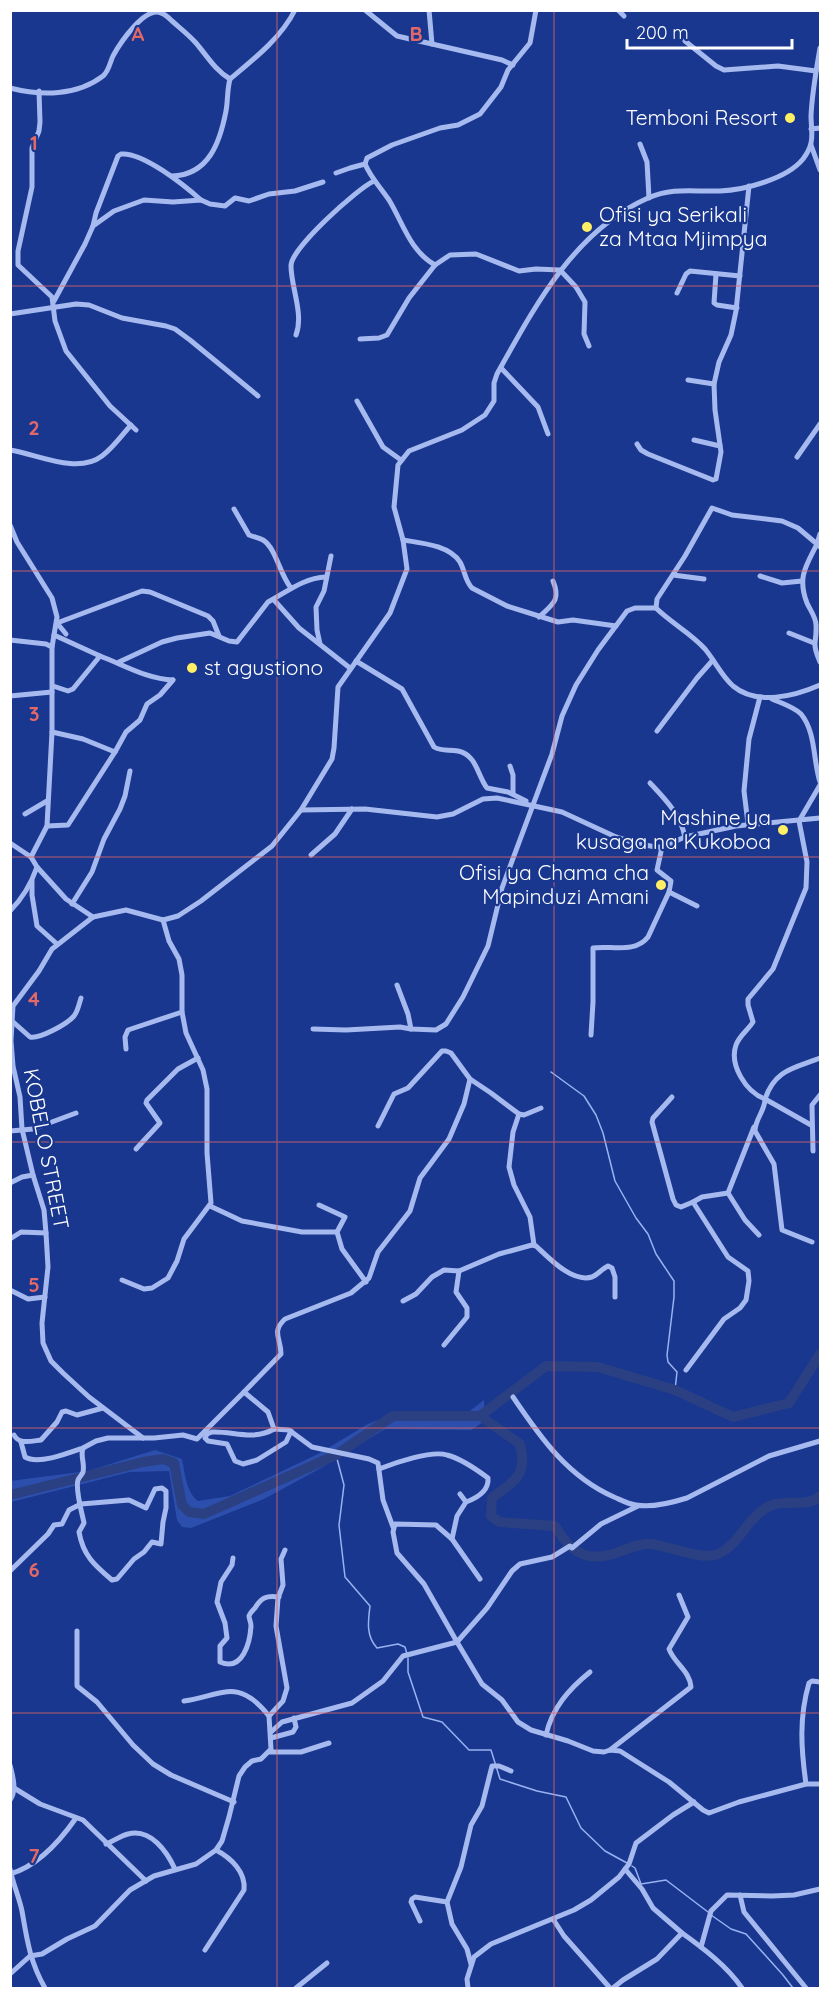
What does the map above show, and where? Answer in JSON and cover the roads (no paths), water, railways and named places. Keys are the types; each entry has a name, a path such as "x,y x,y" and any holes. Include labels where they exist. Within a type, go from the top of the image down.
{"street":[{"path":"172,176 190,174 214,152 225,113 230,79 263,51 288,22 295,10"},
{"path":"365,10 397,36 513,64"},
{"path":"429,10 432,44"},
{"path":"336,173 365,164 368,158 392,145 440,128 458,125 480,114 501,87 508,70 530,43 536,10"},
{"path":"618,10 624,16"},
{"path":"10,88 62,93 75,91 104,75 115,52 136,25 147,14 159,11 188,35 216,69 230,79"},
{"path":"685,41 724,70 789,66 816,71"},
{"path":"820,48 811,129 811,150 820,170"},
{"path":"10,450 30,453 59,463 90,462 104,455 134,428 110,406 66,351 56,321 54,304 42,286 18,265 32,187 32,148 39,131 39,91"},
{"path":"811,129 820,128"},
{"path":"122,1280 144,1289 152,1288 168,1278 191,1227 210,1206 207,1089 203,1070 186,1033 182,1012 182,975 179,959 169,941 163,920 188,911 264,854 301,810 332,759 336,694 340,683 390,613 403,581 408,561 394,507 398,465 401,460 409,451 462,430 485,415 494,401 494,383 536,304 560,270 604,226 621,213 649,198 672,190 721,191 772,180 793,168 804,157 811,143"},
{"path":"640,144 647,162 649,198"},
{"path":"54,304 86,244 118,156 121,154 132,155 172,176 201,200 210,204 225,206 235,198 249,201 269,194 295,191 323,182"},
{"path":"365,164 416,248 426,260 435,265"},
{"path":"296,335 298,331 297,306 291,266 292,257 311,235 359,190 374,181"},
{"path":"637,444 648,454 715,481 720,462 720,446 714,384 719,362 731,335 737,308 749,186"},
{"path":"93,226 114,211 131,203 144,200 173,202 201,200"},
{"path":"360,339 387,335 409,298 435,265 450,255 469,254 489,258 512,270 560,270 576,287 585,302 584,334 589,346"},
{"path":"677,293 686,274 690,271 740,276"},
{"path":"716,274 714,303 737,308"},
{"path":"10,314 54,304 88,305 122,318 175,329 258,396"},
{"path":"501,368 538,407 548,434"},
{"path":"688,380 714,384"},
{"path":"357,401 369,418 383,447 401,460"},
{"path":"796,457 820,424"},
{"path":"694,440 720,446"},
{"path":"656,608 657,599 712,508 732,515 782,521 798,528 819,545"},
{"path":"234,509 249,535 262,539 271,548 284,580 291,588"},
{"path":"10,525 17,542 52,598 57,623 69,641"},
{"path":"820,534 819,545 803,572 802,581 807,602 815,620 814,643 820,662"},
{"path":"403,540 451,553 459,562 472,588 507,606 558,622 573,620 616,626"},
{"path":"320,644 315,615 316,607 324,591 331,556"},
{"path":"673,575 704,579"},
{"path":"760,576 782,583 802,581"},
{"path":"118,662 162,642 210,633 237,642 268,602 302,582 326,577"},
{"path":"539,616 556,598 554,581"},
{"path":"57,623 142,591 150,592 208,616 213,621 219,636"},
{"path":"274,600 299,628 350,668"},
{"path":"313,1029 400,1027 436,1030 446,1023 464,997 488,946 502,888 531,805 552,754 564,711 576,685 595,654 631,608 656,608 704,648 732,685 742,691 771,698 805,691 820,685"},
{"path":"31,857 47,826 52,732 52,647 57,623"},
{"path":"54,632 66,634"},
{"path":"47,826 68,825 126,732 140,720 147,704 160,695 173,681 153,677 100,656 54,632"},
{"path":"789,633 814,643"},
{"path":"10,640 46,644 52,647"},
{"path":"10,696 53,689 68,691 73,689 100,656"},
{"path":"657,731 696,678 713,660"},
{"path":"356,661 402,688 434,747 467,754 487,788 513,794 531,805"},
{"path":"748,824 744,781 749,739 760,697"},
{"path":"771,698 793,708 802,716 810,733 820,783 799,821 807,862 806,888 773,969 748,999 747,1005 753,1022 737,1042 734,1058 744,1083 756,1095 812,1125"},
{"path":"52,732 89,740 115,752"},
{"path":"510,766 513,775 513,794"},
{"path":"72,904 92,872 104,839 120,809 130,771"},
{"path":"650,783 678,815 685,837"},
{"path":"301,810 380,810 436,817 453,814 483,799 497,798 562,812 629,841 662,847 685,837 748,824 820,818"},
{"path":"25,814 47,801"},
{"path":"310,855 335,834 352,809"},
{"path":"10,843 31,857 56,890 72,904 93,917"},
{"path":"591,1035 593,948 624,947 642,943 648,937 669,892 671,880 657,870 662,847"},
{"path":"10,911 21,900 37,867"},
{"path":"32,881 37,926 57,944"},
{"path":"669,892 697,906"},
{"name":"KOBELO STREET","path":"142,1438 63,1373 49,1357 42,1336 48,1267 44,1210 22,1129 20,1097 11,1055 12,1005 57,944 93,917 126,910 163,920"},
{"path":"397,985 411,1029"},
{"path":"12,1021 30,1038 39,1038 72,1018 81,998"},
{"path":"126,1049 125,1037 128,1030 182,1012"},
{"path":"378,1126 394,1095 408,1088 442,1052 446,1051 451,1053 470,1079 519,1114 524,1115 541,1108"},
{"path":"136,1149 160,1123 146,1103 147,1100 178,1069 198,1058"},
{"path":"729,1193 755,1125 765,1107 769,1086 789,1068 820,1058"},
{"path":"21,1442 25,1457 32,1461 83,1448 108,1438 183,1435 197,1439 281,1354 276,1331 285,1318 351,1293 366,1282 372,1272 378,1252 410,1211 420,1178 449,1139 464,1104 470,1079"},
{"path":"813,1151 812,1105 820,1095"},
{"path":"672,1097 652,1122 676,1205 681,1207 702,1197 729,1193"},
{"path":"10,1131 33,1129 76,1113"},
{"path":"519,1114 511,1142 509,1167 514,1185 530,1218 534,1245 568,1272 583,1278 595,1276 608,1266 612,1268 615,1277 615,1297"},
{"path":"755,1125 755,1131 774,1164 782,1230 812,1242"},
{"path":"10,1184 33,1174"},
{"path":"729,1193 745,1220 759,1235"},
{"path":"686,1370 724,1319 740,1308 746,1300 749,1281 748,1271 728,1257 693,1202"},
{"path":"319,1205 345,1217 337,1232 342,1250 366,1282"},
{"path":"210,1206 242,1221 302,1232 337,1232"},
{"path":"10,1239 21,1232 46,1233"},
{"path":"403,1301 420,1291 437,1273 444,1270 459,1272 499,1254 534,1245"},
{"path":"444,1345 467,1317 467,1308 456,1293 459,1272"},
{"path":"10,1290 28,1299 45,1297"},
{"path":"244,1392 268,1412 274,1429"},
{"path":"513,1397 557,1456 572,1471 594,1488 638,1506"},
{"path":"14,1435 15,1439 21,1442 44,1438 62,1412 77,1414 103,1408"},
{"path":"291,1431 286,1442 256,1460 243,1464 235,1461 227,1444 208,1442 205,1438 212,1432 257,1435 274,1429 291,1431 312,1447 378,1463 383,1500 393,1527 397,1553 424,1584 482,1684 502,1700 518,1722 531,1730 593,1751 604,1752 610,1750 692,1686 688,1675 670,1654 669,1649 688,1617 679,1595"},
{"path":"271,1735 279,1724 294,1718 352,1703 383,1681 403,1656 457,1642 488,1608 512,1571 520,1564 552,1557 570,1546 572,1548 601,1524 638,1506 663,1504 687,1498 769,1456 820,1441"},
{"path":"10,1571 48,1534 54,1525 62,1524 69,1510 81,1504 129,1500 146,1508 155,1489 162,1488 166,1491 166,1508 161,1544 152,1542 117,1580 112,1580 87,1556 80,1541 79,1532 84,1523 81,1504 77,1482 83,1472 81,1455 83,1448"},
{"path":"379,1469 414,1458 441,1454 468,1465 488,1478 485,1490 476,1498 466,1502 457,1516 452,1539"},
{"path":"460,1494 466,1502"},
{"path":"393,1527 399,1523 432,1524 452,1539 480,1578"},
{"path":"269,1716 285,1698 287,1688 276,1626 279,1597 283,1585 281,1559 285,1550"},
{"path":"233,1558 232,1565 221,1582 217,1602 225,1623 227,1638 220,1646 220,1662 225,1664 237,1662 244,1655 250,1642 250,1614 262,1598 279,1597"},
{"path":"77,1631 77,1686 97,1702 133,1746 153,1764 171,1775 234,1802"},
{"path":"546,1735 550,1718 567,1693 590,1672"},
{"path":"806,1784 801,1743 802,1711 809,1683 820,1682"},
{"path":"184,1701 217,1692 236,1692 250,1697 260,1704 269,1716 272,1745 270,1752"},
{"path":"271,1735 293,1732 296,1727 294,1718"},
{"path":"10,1974 30,1956 42,1954 67,1939 91,1929 121,1898 146,1881 175,1869 196,1864 216,1850 222,1841 239,1776 245,1767 270,1752 301,1752 329,1743"},
{"path":"610,1750 620,1751 633,1758 709,1813 738,1802 806,1784 820,1784"},
{"path":"10,1766 14,1788 14,1796 10,1800"},
{"path":"471,1964 467,1949 452,1924 447,1902 461,1867 471,1825 482,1806 492,1766 511,1771"},
{"path":"14,1788 40,1804 83,1820 146,1881"},
{"path":"468,1989 467,1979 474,1957 490,1944 574,1910 591,1900 619,1877 629,1864 636,1843 673,1815 694,1803"},
{"path":"45,1989 30,1956 11,1872 26,1867 52,1848 76,1818"},
{"path":"106,1844 132,1833 144,1835 167,1852 175,1869"},
{"path":"205,1950 244,1890 241,1873 234,1864 216,1850"},
{"path":"625,1869 642,1889 653,1908 701,1947 733,1977 742,1989"},
{"path":"701,1947 711,1911 727,1895 794,1895 820,1889"},
{"path":"740,1895 744,1912 806,1989"},
{"path":"420,1921 411,1902 412,1899 415,1897 447,1902"},
{"path":"553,1919 564,1936 611,1989 657,1959 682,1933"},
{"path":"296,1989 327,1963"}],"waterway":[{"path":"551,1072 584,1096 596,1115 615,1181 674,1281 667,1355 668,1362 677,1372 675,1390"},
{"path":"10,1495 163,1459 174,1463 182,1505 189,1512 204,1514 336,1455 393,1416 480,1416 546,1366 598,1367 675,1390 733,1417 789,1403 820,1354"},
{"path":"480,1416 520,1444 522,1455 521,1470 518,1476 492,1498 491,1516 499,1522 555,1526 573,1549 589,1556 606,1556 643,1544 712,1556 733,1543 764,1509 778,1503 810,1502 820,1496"},
{"path":"336,1455 344,1485 339,1525 345,1577 370,1606 369,1634 377,1648 398,1644 405,1647 407,1654"},
{"path":"408,1658 408,1672 423,1717 442,1722 469,1750 491,1750 500,1779 537,1791 566,1797 581,1828 605,1851 627,1863"},
{"path":"632,1866 641,1884 666,1880 708,1912"},
{"path":"711,1915 731,1929 746,1934 793,1988"}],"place":[{"name":"Temboni Resort","path":"790,118"},
{"name":"Ofisi ya Serikali za Mtaa Mjimpya","path":"587,227"},
{"name":"st agustiono","path":"192,668"},
{"name":"Mashine ya kusaga na Kukoboa","path":"783,830"},
{"name":"Ofisi ya Chama cha Mapinduzi Amani","path":"661,885"}]}
